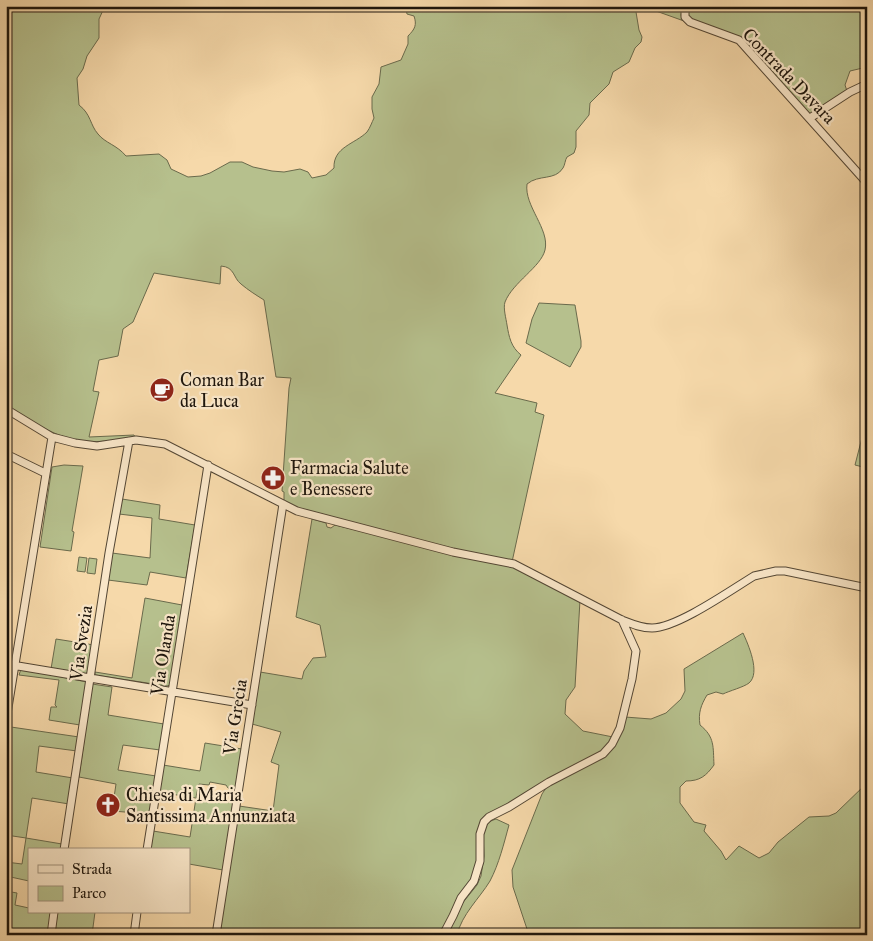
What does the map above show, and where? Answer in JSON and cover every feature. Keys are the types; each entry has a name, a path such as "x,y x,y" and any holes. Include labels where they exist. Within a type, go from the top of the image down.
{"street":[{"name":"Contrada Davara","path":"685,6 684,17 690,22 739,40 867,183"},
{"path":"810,118 850,92 867,84"},
{"path":"6,409 52,437 75,443 98,446 143,440 165,444 297,511 453,552 514,564 622,620 641,627 653,628 673,624 754,576 776,571 867,588"},
{"path":"6,720 52,437"},
{"name":"Via Svezia","path":"64,848 128,441"},
{"path":"6,454 45,473"},
{"name":"Via Olanda","path":"147,848 208,465"},
{"name":"Via Grecia","path":"216,935 283,504"},
{"path":"443,935 461,898 474,881 480,861 480,834 484,822 549,782 603,754 612,744 620,728 630,689 636,651 622,620"},
{"path":"6,664 252,705"},
{"path":"51,935 54,914"},
{"path":"134,935 137,914"}],"green space":[{"path":"6,6 105,6 99,19 99,38 87,56 83,69 77,78 79,105 86,112 98,134 126,156 159,154 167,160 171,169 188,177 210,173 230,162 242,162 253,167 272,171 284,172 300,169 308,172 312,178 326,175 334,168 337,155 369,129 374,118 372,97 379,84 381,67 401,60 408,44 408,36 415,27 414,16 407,14 405,6 635,6 642,37 641,42 635,48 629,62 613,72 609,84 590,103 589,115 576,131 574,153 567,157 564,167 556,175 537,179 527,184 529,201 544,234 545,250 538,262 514,288 505,302 504,307 510,338 515,349 521,355 495,393 537,403 535,412 544,415 512,562 434,544 295,507 284,501 284,492 282,491 291,378 276,377 264,300 238,282 229,268 226,267 221,266 220,284 154,273 133,322 123,329 118,356 99,360 93,391 99,392 89,437 134,435 135,437 96,442 66,438 39,425 6,405"},
{"path":"642,6 684,6 681,15 684,21"},
{"path":"687,6 867,6 867,67 850,71 845,85 847,91 810,115 740,39 687,17"},
{"path":"539,303 575,305 581,347 570,367 526,343 532,319"},
{"path":"867,418 867,468 855,465"},
{"path":"64,465 83,466 72,531 74,532 71,551 40,547 52,467"},
{"path":"122,499 160,505 159,519 195,525 186,578 150,572 147,585 108,580 112,553 150,558 152,518 119,514"},
{"path":"312,519 326,523 327,527 331,528 335,525 513,567 580,600 575,687 566,700 565,714 583,731 613,737 602,751 482,820 477,860 472,879 440,935 219,935 239,806 273,811 279,765 271,762 281,732 252,724 260,672 302,679 304,671 313,658 326,657 320,625 296,617"},
{"path":"79,557 87,558 85,572 77,571"},
{"path":"89,558 97,559 95,574 87,573"},
{"path":"145,598 182,605 170,685 95,675 95,672 132,678"},
{"path":"743,633 752,658 754,673 749,683 723,694 716,692 707,695 703,702 699,721 711,738 714,765 702,777 686,781 680,787 680,803 694,822 706,825 704,831 726,860 739,846 759,858 769,853 778,842 809,817 829,816 836,813 867,783 867,935 529,935 513,887 512,870 546,788 553,782 606,755 625,717 651,719 666,713 681,699 685,691 684,669"},
{"path":"56,639 94,645 87,675 51,669"},
{"path":"21,669 87,682 80,725 49,720 51,707 57,707 55,705 59,680 19,675"},
{"path":"92,684 112,687 108,715 164,724 160,750 123,745 118,770 156,776 150,814 112,811 116,784 79,777"},
{"path":"11,727 79,737 77,751 39,746 36,772 73,778 69,804 32,798 26,838 6,835 6,754"},
{"path":"205,743 242,749 235,790 228,788 226,785 210,782 209,785 199,784 196,797 233,803 223,870 190,864 190,848 150,848 153,831 190,837 196,798 158,792 163,765 200,771"},
{"path":"496,819 509,825 490,881 467,913 457,935 446,935 461,905 477,885 481,876 484,856 483,832 488,822"},
{"path":"26,838 62,844 61,848 28,848 28,881 6,876 6,862 22,864"},
{"path":"6,891 17,893 15,905 28,908 28,914 51,914 48,935 6,935"},
{"path":"58,914 95,914 92,935 54,935"}],"place":[{"name":"Coman Bar da Luca","path":"162,390"},
{"name":"Farmacia Salute e Benessere","path":"273,478"},
{"name":"Chiesa di Maria Santissima Annunziata","path":"108,805"}]}
